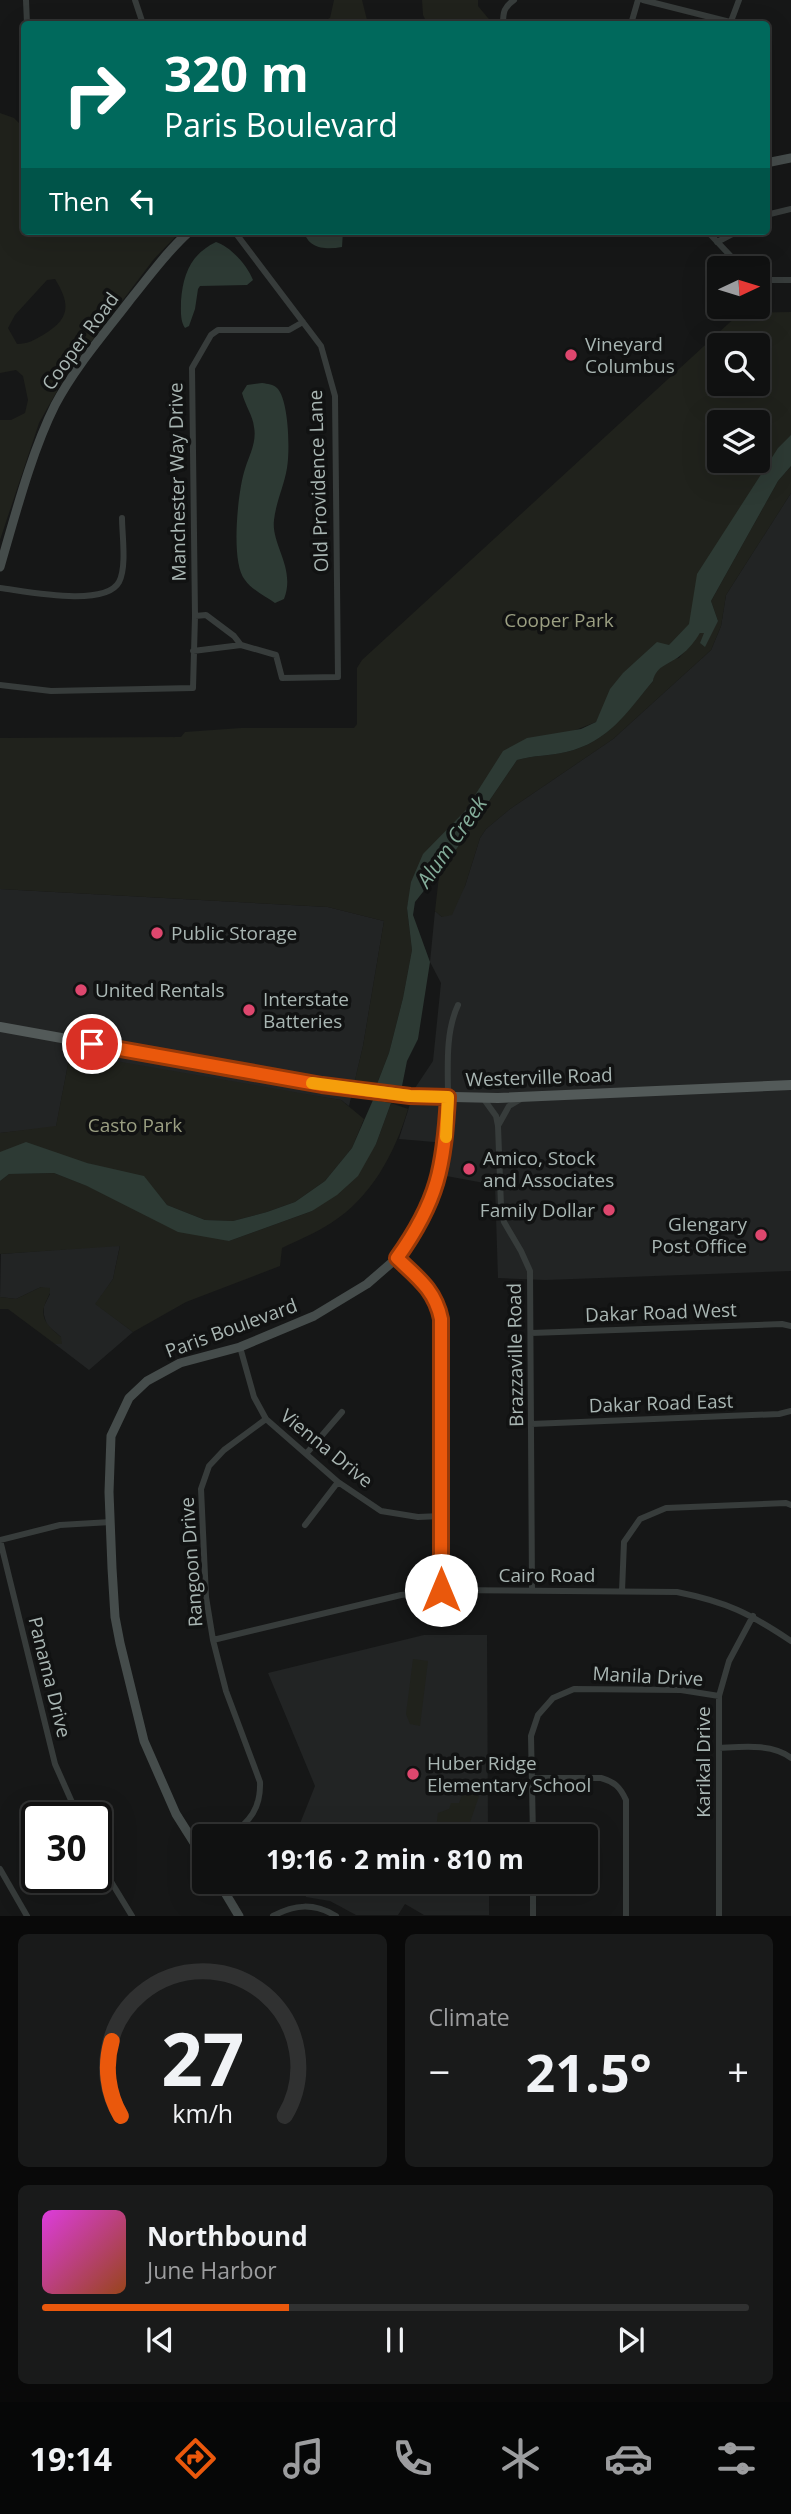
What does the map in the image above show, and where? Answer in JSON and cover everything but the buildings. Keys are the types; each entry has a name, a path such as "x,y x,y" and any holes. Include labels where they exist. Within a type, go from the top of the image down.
{"main road":[{"name":"Westerville Road","path":"0,1027 361,1090 410,1096 483,1098 791,1085"}],"street":[{"path":"26,0 27,21"},
{"path":"135,0 143,21"},
{"path":"503,21 503,12 514,0"},
{"path":"632,21 640,0 722,21"},
{"path":"731,21 739,0"},
{"path":"770,162 791,158"},
{"path":"770,214 791,209"},
{"name":"Cooper Road","path":"0,568 46,425 56,404 81,363 156,268 186,235"},
{"name":"Old Providence Lane","path":"237,235 321,346 335,396 338,677 282,678 276,655 241,645"},
{"path":"710,235 730,256"},
{"path":"717,242 730,235"},
{"path":"770,280 791,281"},
{"name":"Manchester Way Drive","path":"0,685 51,691 193,688 192,368 211,335 218,330 289,330 303,322"},
{"path":"0,588 53,596 109,592 118,583 122,571 122,517"},
{"path":"194,616 206,615 234,636 241,645"},
{"path":"193,650 241,645"},
{"path":"448,1097 449,1033 458,1006"},
{"path":"498,1126 509,1106 526,1096"},
{"name":"Paris Boulevard","path":"192,1838 176,1814 144,1741 115,1617 110,1522 111,1436 129,1398 147,1381 180,1363 240,1347 314,1316 348,1298 397,1258 429,1206 440,1174 448,1097"},
{"name":"Brazzaville Road","path":"483,1098 496,1116 498,1126 504,1223 522,1251 530,1272 532,1590"},
{"path":"397,1258 429,1289 437,1303 441,1319 441,1590"},
{"name":"Dakar Road West","path":"531,1333 782,1324 791,1326"},
{"name":"Vienna Drive","path":"240,1347 254,1397 266,1419 338,1482 382,1511 418,1517 441,1516"},
{"path":"306,1454 342,1412"},
{"name":"Dakar Road East","path":"531,1424 791,1412"},
{"name":"Rangoon Drive","path":"246,1824 253,1817 261,1794 260,1782 226,1691 213,1640 206,1597 201,1489 209,1466 266,1419"},
{"path":"305,1525 338,1482"},
{"path":"622,1591 624,1542 640,1519 666,1508 791,1505"},
{"path":"0,1540 60,1525 110,1522"},
{"name":"Panama Drive","path":"0,1540 55,1764 72,1802"},
{"name":"Cairo Road","path":"213,1640 401,1595 441,1590 532,1590 677,1592 714,1599 753,1616 791,1641"},
{"name":"Karikal Drive","path":"719,1916 719,1696 729,1661 753,1616"},
{"name":"Manila Drive","path":"533,1824 531,1736 538,1715 553,1698 574,1689 681,1690 719,1696"},
{"path":"719,1748 756,1747 786,1754 791,1758"},
{"path":"532,1779 601,1778 621,1789 626,1800 626,1916"},
{"path":"0,1869 27,1916"},
{"path":"112,1883 132,1916"},
{"path":"226,1894 239,1916"},
{"path":"533,1894 533,1916"},
{"path":"273,1916 288,1908 306,1905 324,1909 336,1916"}],"shaded area":[{"path":"791,493 791,1271 545,1280 498,1278 495,1185 441,1175 446,1143 399,1139 415,1088 433,1061 441,983 430,962 435,911 442,917 465,886 480,838 486,829 510,809 613,739 711,650 721,626 726,595"},
{"path":"0,889 328,907 384,921 363,1046 349,1106 341,1100 69,1059 56,1127 0,1133"},
{"path":"120,1245 113,1279 96,1304 133,1332 89,1370 55,1344 61,1344 61,1337 47,1325 44,1315 44,1306 50,1294 41,1287 16,1299 0,1297 1,1254"},
{"path":"424,1635 487,1635 488,1824 300,1824 315,1786 268,1673"},
{"path":"305,1894 489,1894 489,1915 424,1915 405,1904 398,1915 356,1915 330,1901 306,1897"}],"green space":[{"path":"334,0 362,0 367,21 324,21 330,18"},
{"path":"422,0 478,0 478,6 490,21 426,21"},
{"path":"0,113 14,118 21,125 21,235 177,235 154,259 66,375 39,423 0,540 0,420 11,420 25,413 28,400 23,376 16,370 0,373","holes":["55,279 64,296 65,311 59,323 34,340 17,344 8,328 15,315 47,280"]},
{"name":"Cooper Park","path":"770,312 791,312 791,449 710,598 671,651 599,716 596,722 519,752 453,854 517,760 566,752 594,741 625,714 653,681 654,673 669,660 679,658 700,633 718,621 711,601 778,481 791,466 791,493 726,595 721,626 711,650 613,739 510,809 486,829 480,838 465,886 452,915 442,917 435,911 439,876 413,878 407,908 412,950 389,1053 377,1084 355,1080 384,921 328,907 0,889 0,738 181,737 185,732 241,728 354,728 357,724 357,668 362,660 707,343 707,396 770,396 770,333 718,333 733,319 770,319"},
{"name":"Casto Park","path":"75,1054 341,1100 364,1119 352,1148 325,1181 295,1202 233,1221 205,1220 167,1205 149,1183 87,1163 0,1163 0,1133 56,1126 69,1059"},
{"path":"391,1103 408,1109 403,1126 370,1188 345,1213 319,1230 282,1248 280,1266 186,1302 133,1332 95,1304 113,1279 120,1246 0,1254 0,1181 9,1174 54,1173 229,1241 312,1211 376,1144"},
{"path":"41,1287 50,1288 43,1314 50,1327 61,1337 62,1344 55,1344 8,1309 0,1309 0,1297 16,1299"},
{"path":"413,1659 428,1661 420,1726 410,1724 406,1714"},
{"path":"464,1790 479,1796 469,1824 437,1824 438,1813 449,1809 451,1803 459,1803"}],"water":[{"path":"305,235 343,235 342,247 318,247"},
{"path":"216,242 238,257 253,280 247,285 200,286 189,326 185,328 181,301 186,274 200,252"},
{"path":"262,383 274,386 281,394 288,426 287,468 274,520 287,588 284,599 275,603 245,580 240,571 237,543 240,492 255,433 242,393 247,385"},
{"name":"Alum Creek","path":"791,435 791,466 778,481 711,601 718,621 705,647 700,643 704,633 700,633 684,653 657,671 653,681 616,724 594,741 566,752 517,760 453,854 415,902 413,915 430,962 418,1039 407,1061 402,1086 377,1084 389,1053 403,998 412,950 407,908 411,882 423,854 465,811 503,751 527,738 581,729 596,722 610,689 623,673 657,642 669,645 689,624 697,574 762,473 770,473 770,460"},
{"path":"373,1100 391,1103 376,1144 358,1176 337,1195 312,1211 229,1241 178,1232 87,1186 54,1173 9,1174 0,1181 0,1152 26,1142 87,1163 144,1176 167,1205 205,1220 233,1221 295,1202 325,1181 352,1148"}],"slow traffic":[{"path":"312,1083 410,1096 448,1097 446,1137"}],"place":[{"name":"Vineyard Columbus","path":"571,355"},
{"name":"Public Storage","path":"157,933"},
{"name":"United Rentals","path":"81,990"},
{"name":"Interstate Batteries","path":"249,1010"},
{"name":"Amico, Stock and Associates","path":"469,1169"},
{"name":"Family Dollar","path":"609,1210"},
{"name":"Glengary Post Office","path":"761,1235"},
{"name":"Huber Ridge Elementary School","path":"413,1774"}],"route":[{"path":"92,1044 322,1085 410,1096 448,1097 440,1174 429,1206 397,1258 429,1289 437,1303 441,1319 441,1590"}]}
